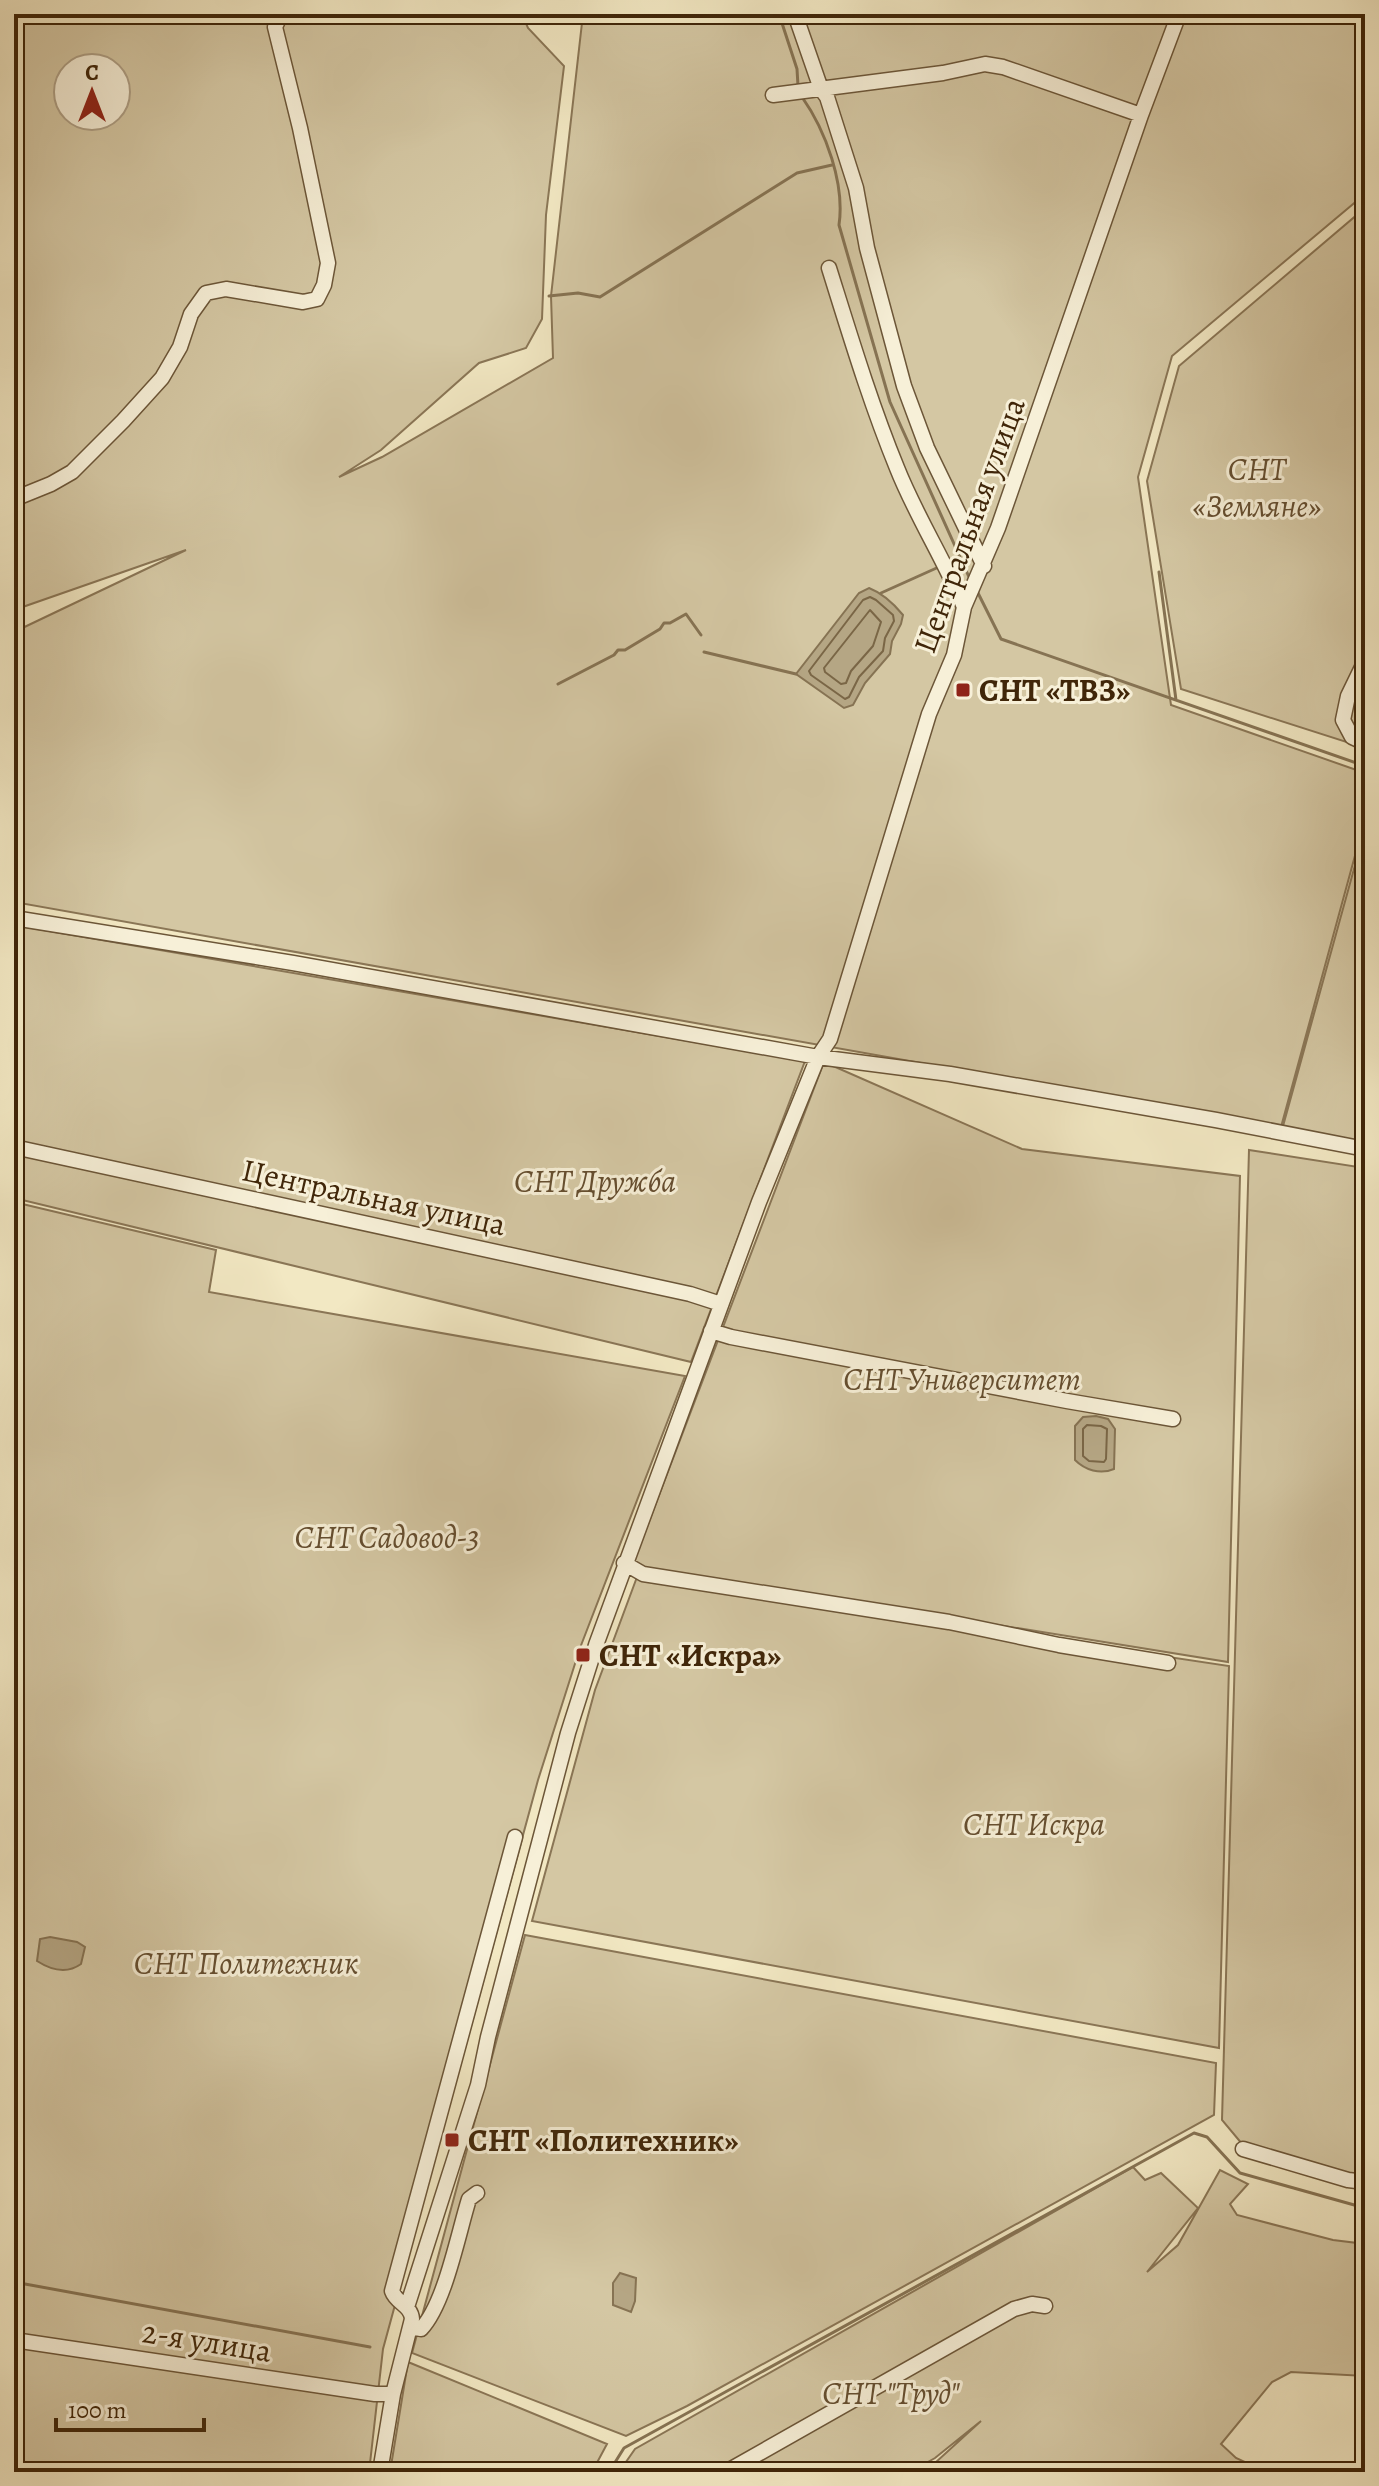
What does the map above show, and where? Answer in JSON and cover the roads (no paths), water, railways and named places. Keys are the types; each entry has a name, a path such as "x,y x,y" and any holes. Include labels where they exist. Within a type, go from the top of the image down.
{"street":[{"path":"795,14 821,89 827,97 856,188 867,248 904,386 927,448 984,566"},
{"name":"Центральная улица","path":"407,2307 478,2085 568,1733 624,1563 818,1057 830,1039 929,714 954,655 964,607 972,584 984,566 1179,14"},
{"path":"14,499 72,472 123,421 162,378 180,347 191,314 206,293 226,289 303,302 317,299 324,285 328,263 276,18"},
{"path":"773,95 943,73 985,64 1003,67 1141,115"},
{"path":"829,268 860,370 898,471 964,607"},
{"path":"1365,661 1348,696 1343,720 1352,737 1365,743"},
{"path":"14,918 293,963 818,1057 968,1077 1230,1122 1365,1149"},
{"name":"Центральная улица","path":"14,1147 675,1291 721,1304"},
{"path":"711,1331 1173,1419"},
{"path":"624,1563 643,1574 935,1619 1059,1645 1168,1663"},
{"path":"380,2472 393,2394 412,2313 393,2296 392,2291 515,1837"},
{"path":"1243,2149 1348,2180 1365,2182"},
{"path":"410,2327 421,2329 428,2322 441,2291 469,2199 477,2193"},
{"path":"726,2472 1014,2309 1032,2304 1045,2306"},
{"name":"2-я улица","path":"14,2340 375,2394 393,2394"}],"water":[{"path":"869,588 888,599 903,615 890,654 865,683 853,705 844,708 796,674 859,593"},
{"path":"1083,1417 1108,1419 1115,1429 1114,1469 1109,1471 1093,1470 1075,1460 1075,1426"},
{"path":"50,1937 77,1942 85,1947 81,1964 59,1970 37,1961 40,1939"},
{"path":"620,2273 636,2278 631,2312 613,2305 613,2283"}],"waterway":[{"path":"779,14 797,69 798,86"},
{"path":"802,97 819,126 832,158 839,192 839,225 890,402 969,577"},
{"path":"549,296 578,293 600,297 797,173 832,165"},
{"path":"881,593 941,566"},
{"path":"1159,572 1176,700"},
{"path":"978,593 1001,639 1365,766"},
{"path":"558,684 618,650 625,650 660,629 664,623 686,614 701,635"},
{"path":"704,652 796,674"},
{"path":"609,2472 624,2448 1194,2133 1207,2137 1240,2173 1365,2208"},
{"path":"14,2282 370,2347"}],"place":[{"name":"СНТ «ТВЗ»","path":"963,690"},
{"name":"СНТ «Искра»","path":"583,1655"},
{"name":"СНТ «Политехник»","path":"452,2140"}],"park label":[{"name":"СНТ «Земляне»","path":"1257,488"},
{"name":"СНТ Дружба","path":"595,1181"},
{"name":"СНТ Университет","path":"962,1379"},
{"name":"СНТ Садовод-3","path":"387,1537"},
{"name":"СНТ Искра","path":"1034,1824"},
{"name":"СНТ Политехник","path":"246,1963"},
{"name":"СНТ \"Труд\"","path":"891,2393"}]}
